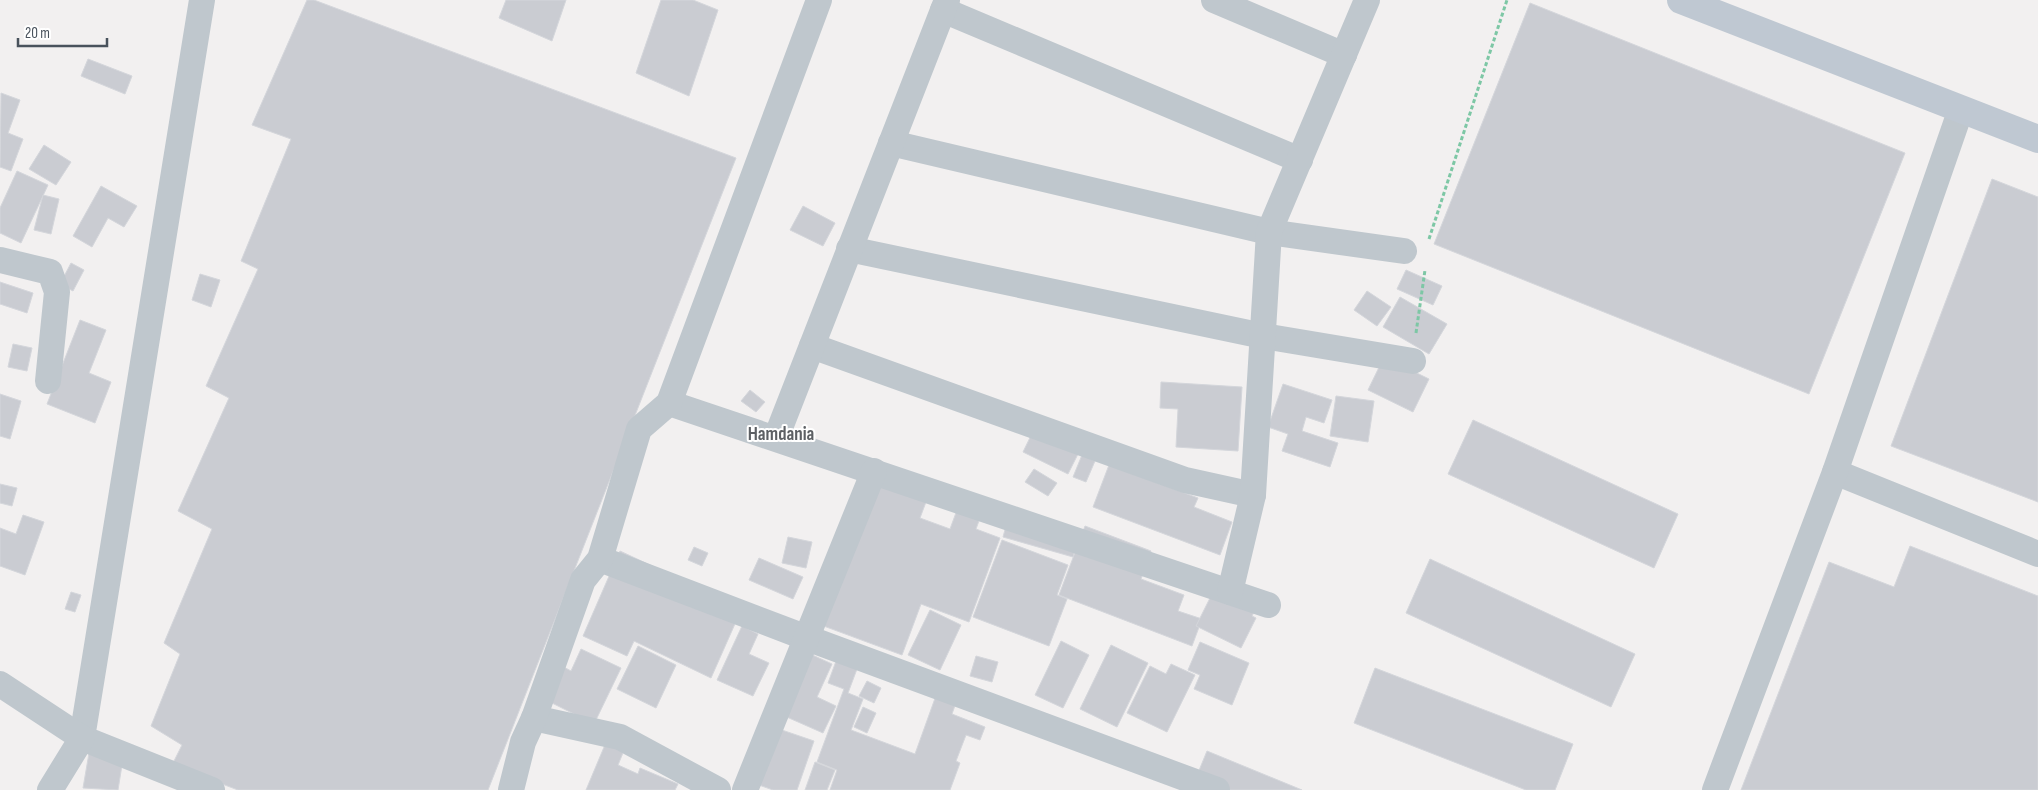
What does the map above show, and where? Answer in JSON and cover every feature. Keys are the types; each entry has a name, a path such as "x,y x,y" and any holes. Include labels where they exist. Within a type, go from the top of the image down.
{"main road":[{"path":"1681,0 2038,140"}],"street":[{"path":"50,790 82,738 202,0"},
{"path":"511,790 524,742 583,580 600,558 639,429 669,402 819,0"},
{"path":"1214,0 1344,55"},
{"path":"1230,592 1253,495 1269,232 1367,0"},
{"path":"776,438 945,5 1300,160"},
{"path":"1715,790 1835,472 1961,109"},
{"path":"891,144 1269,232 1404,251"},
{"path":"849,249 1263,336 1412,361"},
{"path":"0,260 50,272 57,292 48,381"},
{"path":"812,346 1186,480 1253,495"},
{"path":"669,402 1268,605"},
{"path":"745,790 874,471"},
{"path":"1835,472 2038,554"},
{"path":"600,558 807,638 1217,790"},
{"path":"0,684 82,738 212,790"},
{"path":"534,718 620,737 718,790"}],"path":[{"path":"1428,241 1507,0"},
{"path":"1412,361 1425,269"}],"building":[{"path":"307,0 314,0 736,158 488,790 238,790 172,765 182,745 151,726 180,654 164,643 212,529 178,511 229,398 206,386 258,269 241,261 291,139 252,125"},
{"path":"506,0 566,0 552,41 499,18"},
{"path":"661,0 693,0 718,10 689,96 636,73"},
{"path":"1530,3 1905,153 1809,394 1434,244"},
{"path":"88,59 132,76 125,94 81,76"},
{"path":"1,93 20,100 8,133 23,139 11,171 0,167"},
{"path":"44,145 71,162 56,185 29,169"},
{"path":"17,171 48,185 21,243 0,233 0,208"},
{"path":"1992,179 2038,197 2038,502 1891,446"},
{"path":"101,186 137,206 124,227 108,218 92,247 73,236"},
{"path":"43,195 59,199 51,234 34,230"},
{"path":"803,206 835,223 823,246 790,230"},
{"path":"71,263 84,270 73,291 60,284"},
{"path":"1406,270 1442,286 1433,305 1397,289"},
{"path":"200,274 220,280 211,307 192,300"},
{"path":"0,282 33,293 27,313 0,304"},
{"path":"1367,291 1391,307 1377,326 1354,310"},
{"path":"1400,297 1447,324 1429,354 1383,327"},
{"path":"80,320 106,330 89,373 111,382 95,423 47,404"},
{"path":"13,344 32,348 27,371 8,367"},
{"path":"1384,357 1429,379 1413,412 1368,390"},
{"path":"1161,382 1242,387 1238,451 1176,447 1178,409 1160,408"},
{"path":"1283,384 1332,400 1324,423 1306,417 1302,431 1338,443 1330,467 1282,451 1288,434 1268,427"},
{"path":"750,390 765,402 756,412 741,401"},
{"path":"0,394 21,401 10,439 0,436"},
{"path":"1336,396 1374,401 1368,442 1330,436"},
{"path":"1041,415 1078,454 1068,474 1023,452"},
{"path":"1473,420 1678,514 1654,568 1448,474"},
{"path":"1082,455 1095,461 1086,482 1073,477"},
{"path":"875,463 926,502 920,518 950,529 964,491 987,499 976,529 1000,538 969,622 921,604 902,655 821,625"},
{"path":"1109,465 1198,498 1194,507 1232,522 1220,555 1093,507"},
{"path":"1034,469 1057,483 1048,496 1025,482"},
{"path":"0,484 17,488 12,506 0,503"},
{"path":"23,515 44,522 25,575 0,566 0,528 16,534"},
{"path":"1009,515 1079,536 1073,557 1003,537"},
{"path":"1085,526 1151,551 1141,579 1184,595 1178,611 1202,619 1192,646 1059,595"},
{"path":"788,537 812,542 806,568 782,563"},
{"path":"1002,540 1068,565 1057,595 1067,599 1049,646 973,617"},
{"path":"1910,546 2038,596 2038,790 1741,790 1829,562 1894,587"},
{"path":"694,547 708,553 702,566 688,560"},
{"path":"620,551 742,608 711,678 634,641 627,656 583,636"},
{"path":"759,558 803,577 793,599 749,580"},
{"path":"1430,559 1635,654 1611,707 1406,613"},
{"path":"1221,576 1262,596 1252,616 1256,618 1241,648 1196,626"},
{"path":"71,592 81,595 75,612 65,609"},
{"path":"930,610 961,625 940,670 908,655"},
{"path":"742,626 758,634 749,654 769,663 753,696 717,680"},
{"path":"1061,641 1089,655 1063,708 1035,695"},
{"path":"1200,642 1249,663 1232,705 1194,689 1200,675 1188,670"},
{"path":"1111,645 1148,663 1117,727 1080,709"},
{"path":"638,646 676,665 656,708 617,689"},
{"path":"581,649 621,668 594,724 546,700 562,666 571,671"},
{"path":"808,653 832,664 817,697 836,706 823,733 780,714"},
{"path":"839,653 860,661 848,693 863,699 851,730 915,754 938,690 958,697 952,714 985,727 980,740 966,735 956,761 960,763 950,790 830,790 837,770 817,762 844,689 828,683"},
{"path":"976,656 998,662 992,682 970,676"},
{"path":"1171,664 1195,675 1167,732 1127,713 1150,666 1166,674"},
{"path":"1375,668 1573,744 1555,790 1526,790 1354,723"},
{"path":"867,681 881,688 874,703 859,696"},
{"path":"863,707 876,713 867,733 854,727"},
{"path":"776,728 814,741 797,790 773,790 756,784"},
{"path":"607,740 625,748 618,765 638,774 640,768 678,784 675,790 586,790"},
{"path":"1207,751 1302,790 1191,790"},
{"path":"89,753 123,759 118,790 83,788"},
{"path":"815,762 835,770 827,790 805,790"}],"district":[{"name":"Hamdania","path":"781,434"}]}
